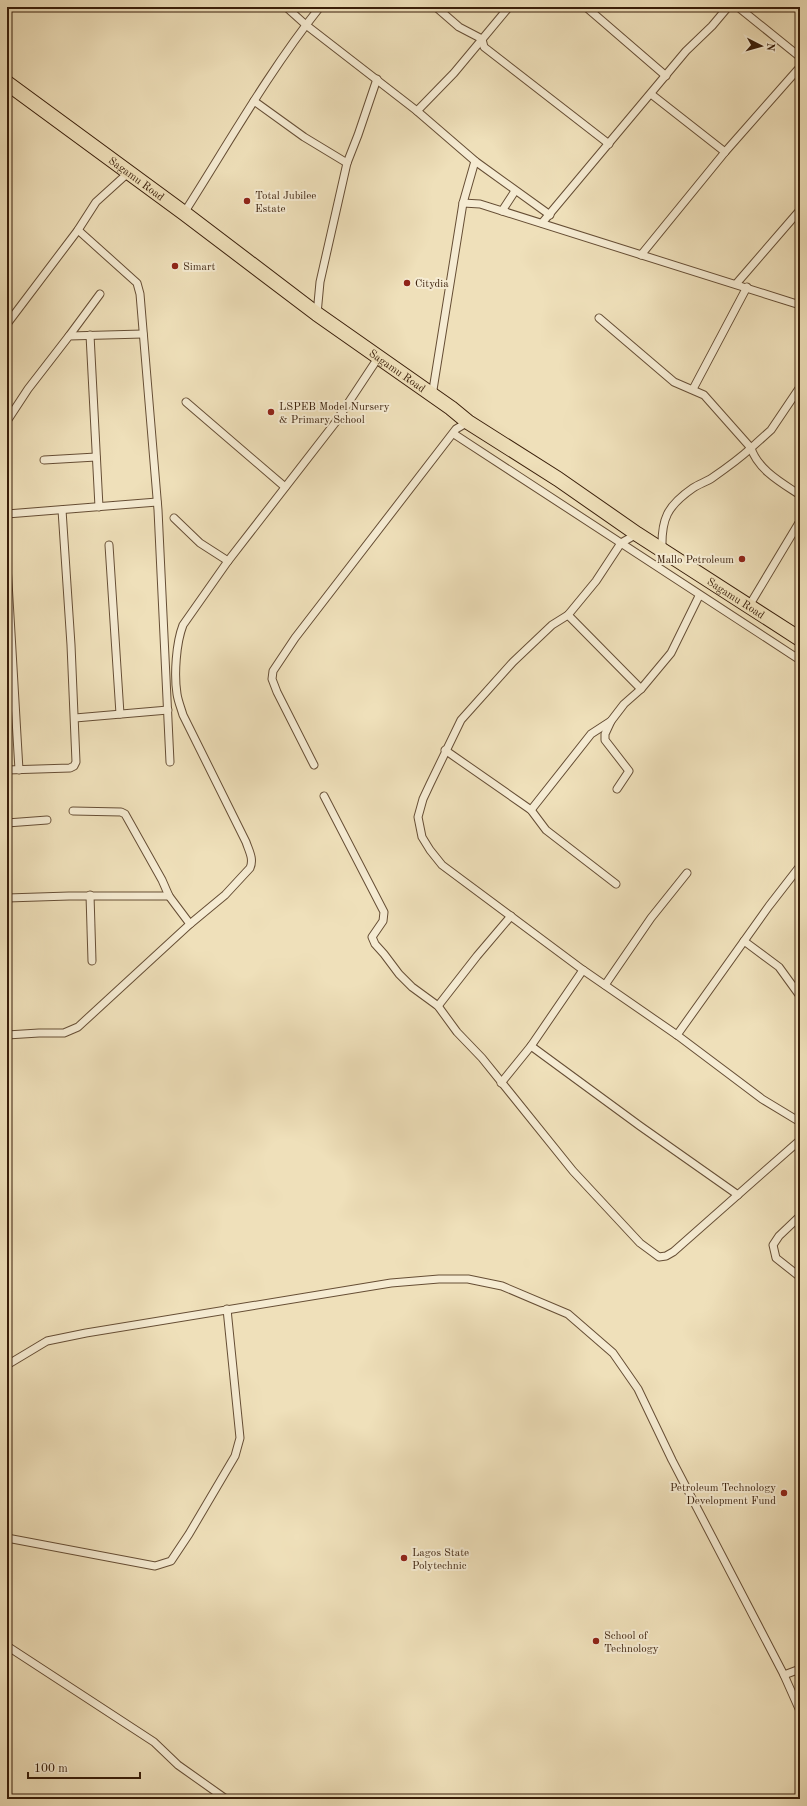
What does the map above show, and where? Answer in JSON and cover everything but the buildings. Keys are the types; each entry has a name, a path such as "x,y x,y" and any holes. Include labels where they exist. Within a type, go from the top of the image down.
{"highway":[{"name":"Sagamu Road","path":"7,83 184,213 317,314 468,422 558,479 662,551 800,640"}],"street":[{"path":"286,7 306,25 377,78 475,161 550,215"},
{"path":"184,213 254,101 320,7"},
{"path":"436,7 459,27 482,39 484,47 609,144"},
{"path":"417,111 454,73 509,7"},
{"path":"586,7 666,76"},
{"path":"542,223 686,51 712,26 728,7"},
{"path":"738,7 800,57"},
{"path":"641,255 725,152 800,67"},
{"path":"317,314 320,282 347,163 377,78"},
{"path":"651,94 725,152"},
{"path":"254,101 304,137 347,163"},
{"path":"432,396 463,202 475,161"},
{"path":"7,324 78,230 96,202 128,173"},
{"path":"502,211 515,190"},
{"path":"463,202 480,204 747,287 800,305"},
{"path":"736,284 800,210"},
{"path":"78,230 136,283 140,294 157,502 170,762"},
{"path":"693,389 747,287"},
{"path":"7,421 28,389 100,294"},
{"path":"599,318 674,382 693,389 709,401 751,448 754,458 764,469 800,495"},
{"path":"69,336 143,334"},
{"path":"90,335 99,507"},
{"path":"7,1035 64,1033 78,1027 190,924 225,895 250,868 252,863 246,842 183,715 176,694 178,642 180,634 183,625 228,562 336,423 378,358"},
{"path":"662,551 662,537 666,515 670,508 693,488 711,479 751,448 771,430 800,387"},
{"path":"186,402 285,487"},
{"path":"314,765 277,692 272,679 273,671 295,638 360,552 454,434 456,429 468,422"},
{"path":"454,434 699,596 800,660"},
{"path":"44,460 96,457"},
{"path":"7,514 157,502"},
{"path":"7,770 70,768 74,766 76,762 75,718 62,510"},
{"path":"174,518 200,543 228,562"},
{"path":"749,606 800,521"},
{"path":"637,534 621,543 596,581 568,615 552,625 499,677 461,720 419,810 418,825 422,837 442,865 583,970 677,1035 762,1099 800,1122"},
{"path":"109,545 120,714"},
{"path":"7,566 19,770"},
{"path":"617,790 629,772 605,740 605,734 611,721 624,704 641,689 676,644 699,596"},
{"path":"568,615 641,689"},
{"path":"75,718 168,710"},
{"path":"531,810 591,734 611,721"},
{"path":"446,750 531,810 546,830 616,884"},
{"path":"324,796 384,912 383,921 374,933 373,940 399,974 412,987 438,1006 457,1032 482,1058 573,1171 640,1243 659,1257 666,1256 673,1252 800,1140"},
{"path":"72,811 121,812 125,814 159,874 169,896 190,924"},
{"path":"7,823 47,820"},
{"path":"677,1035 744,941 799,870"},
{"path":"605,985 651,918 687,873"},
{"path":"7,898 90,895 169,896"},
{"path":"90,895 92,961"},
{"path":"438,1006 477,956 511,916"},
{"path":"744,941 779,967 800,996"},
{"path":"501,1082 531,1046 583,970"},
{"path":"531,1046 640,1126 738,1195"},
{"path":"800,1216 779,1236 773,1245 776,1258 800,1277"},
{"path":"7,1365 47,1341 100,1330 391,1283 439,1279 468,1279 502,1286 568,1314 613,1353 638,1389 672,1460 784,1675 800,1711"},
{"path":"7,1538 155,1566 171,1561 189,1534 235,1456 240,1438 227,1309"},
{"path":"7,1646 154,1742 178,1765 226,1799"},
{"path":"784,1675 800,1669"}],"place":[{"name":"Total Jubilee Estate","path":"247,201"},
{"name":"Simart","path":"175,266"},
{"name":"Citydia","path":"407,283"},
{"name":"LSPEB Model Nursery & Primary School","path":"271,412"},
{"name":"Mallo Petroleum","path":"742,559"},
{"name":"Petroleum Technology Development Fund","path":"784,1493"},
{"name":"Lagos State Polytechnic","path":"404,1558"},
{"name":"School of Technology","path":"596,1641"}]}
